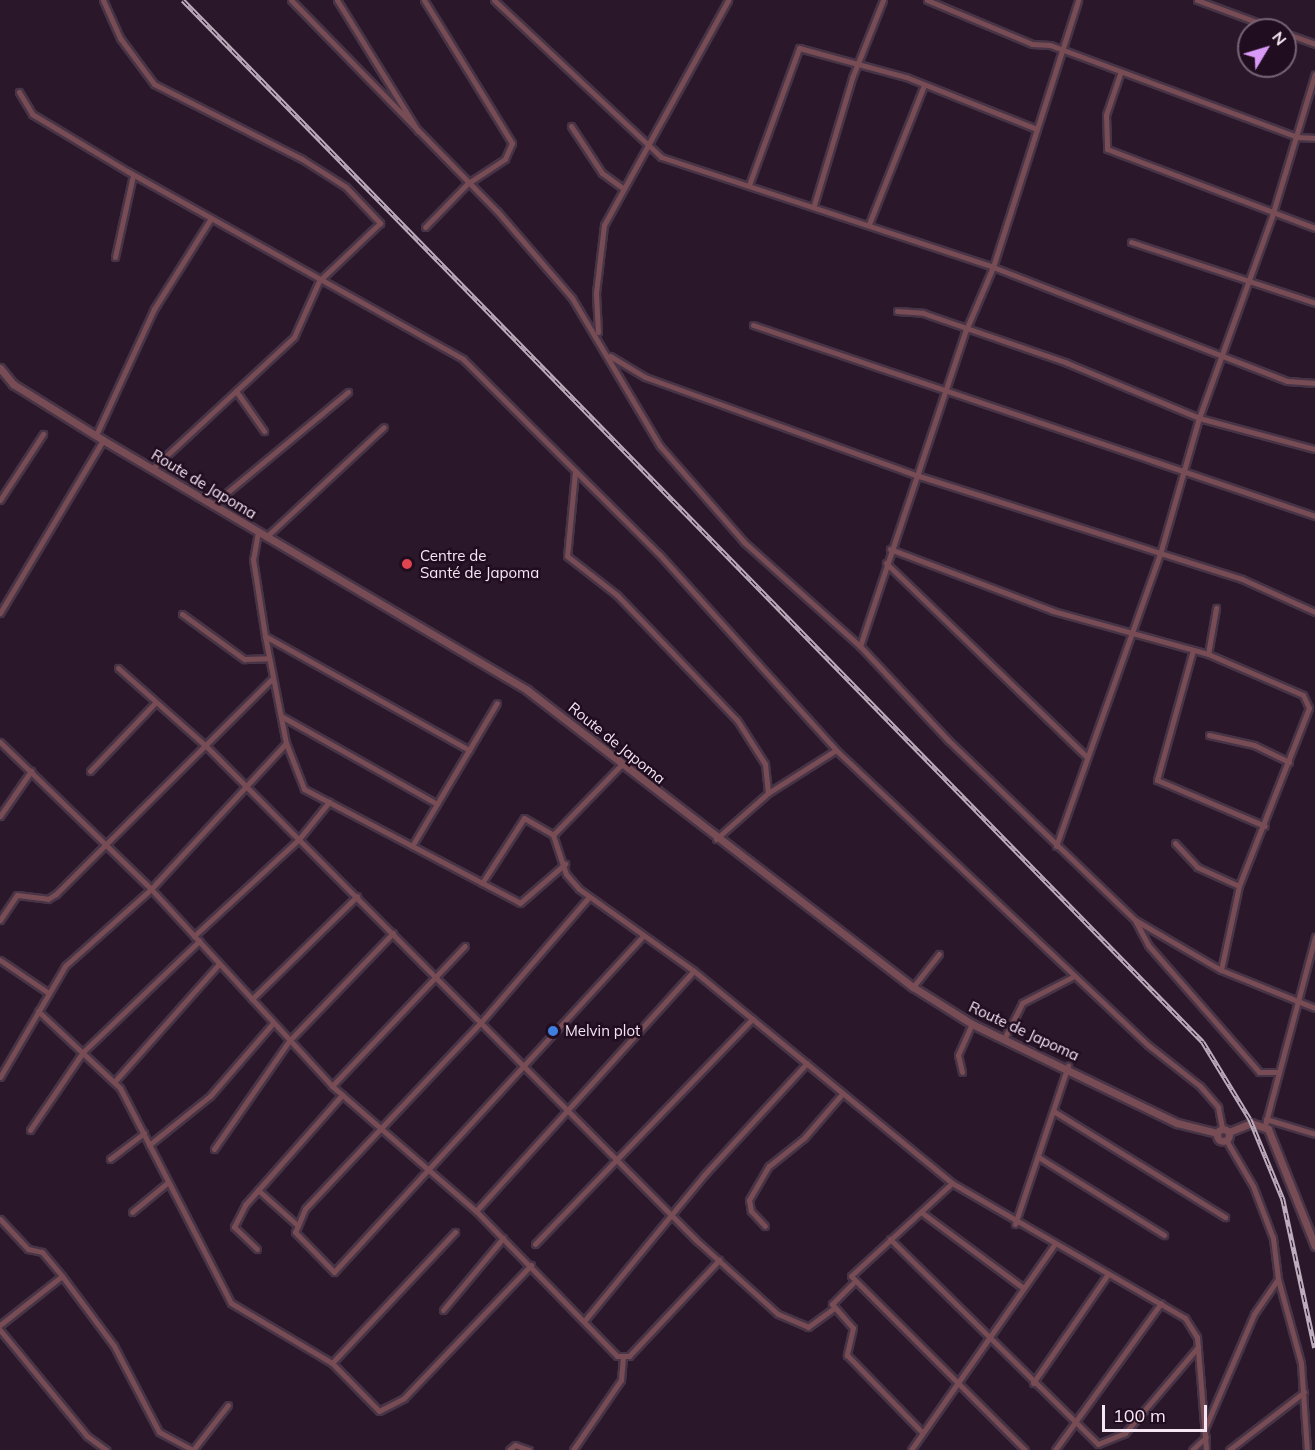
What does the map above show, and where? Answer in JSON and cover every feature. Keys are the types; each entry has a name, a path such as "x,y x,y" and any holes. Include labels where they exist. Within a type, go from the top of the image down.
{"street":[{"path":"103,0 120,38 154,84 302,159 346,187 380,222 319,281 294,337 152,469"},
{"path":"291,0 419,135 501,216 598,334 628,399 690,483 744,542 860,646 1056,846 1135,920 1221,970 1294,1002 1315,1008"},
{"path":"337,0 419,135"},
{"path":"424,0 512,143 505,159 467,184 424,227"},
{"path":"494,0 661,157 814,205 993,267 1287,381 1315,383"},
{"path":"598,334 600,236 621,187 728,0"},
{"path":"814,205 883,0"},
{"path":"927,0 1120,74 1298,137 1315,138"},
{"path":"860,646 890,549 966,330 993,267 1078,0"},
{"path":"1197,0 1246,18"},
{"path":"1297,37 1315,44"},
{"path":"749,185 798,49 924,85 1037,129"},
{"path":"1120,74 1106,115 1107,149 1272,216 1315,228"},
{"path":"1056,846 1086,756 1160,554 1199,418 1250,282 1298,137 1315,74"},
{"path":"869,224 924,85"},
{"path":"19,92 32,114 133,175 319,281 463,359 682,578 836,750 1074,976 1200,1086 1218,1107 1222,1131 1253,1186 1273,1238 1278,1279 1299,1355 1304,1392 1307,1450"},
{"path":"571,126 602,173 621,187"},
{"path":"115,257 133,175"},
{"path":"96,435 154,309 211,218"},
{"path":"1131,242 1315,303"},
{"path":"897,311 924,313 966,330 1126,384 1199,418 1315,449"},
{"path":"753,325 1315,516"},
{"path":"608,355 645,377 916,475 1242,579 1315,612"},
{"name":"Route de Japoma","path":"0,368 3,376 103,440 527,690 621,765 913,987 972,1024 1068,1066 1177,1123 1222,1131 1226,1140"},
{"path":"237,391 264,431"},
{"path":"212,505 348,392"},
{"path":"266,537 384,427"},
{"path":"0,500 43,434"},
{"path":"0,613 103,440"},
{"path":"575,472 567,556 617,595 737,720 765,764 768,793"},
{"path":"258,532 253,559 265,636 286,743 300,783 329,802 520,903 565,864"},
{"path":"890,549 1053,611 1208,654 1303,695 1309,708 1265,826 1239,886 1221,970"},
{"path":"886,563 1086,756"},
{"path":"1208,654 1216,608"},
{"path":"182,614 244,659 269,658"},
{"path":"265,636 469,750"},
{"path":"1193,650 1156,780 1265,826"},
{"path":"118,668 244,784 621,1160 673,1215 778,1314 808,1327 834,1308"},
{"path":"0,920 17,895 48,898 56,894 102,845 206,747 273,678"},
{"path":"90,771 156,702"},
{"path":"412,846 497,703"},
{"path":"281,716 437,804"},
{"path":"1209,735 1254,745 1289,762"},
{"path":"0,742 102,845 151,889 332,1086 476,1211 623,1358"},
{"path":"0,1077 47,992 65,966 151,889 244,784 286,743"},
{"path":"716,838 768,793 836,750"},
{"path":"553,836 621,765"},
{"path":"0,816 31,771"},
{"path":"30,1130 83,1052 299,839 329,802"},
{"path":"482,883 524,818 553,836 571,881 589,897 694,971 952,1183 1015,1224 1185,1318 1198,1347 1206,1450"},
{"path":"1174,843 1197,867 1239,886"},
{"path":"252,999 357,896"},
{"path":"296,1224 380,1126 482,1021 589,897"},
{"path":"1135,920 1148,945 1259,1072 1277,1072"},
{"path":"213,1149 289,1041 393,933"},
{"path":"258,1190 296,1224 300,1241 334,1272 643,936"},
{"path":"1315,937 1294,1002 1265,1122 1315,1246"},
{"path":"332,1086 465,946"},
{"path":"913,987 939,954"},
{"path":"0,960 47,992"},
{"path":"115,1081 219,964"},
{"path":"476,1211 568,1107 694,971"},
{"path":"1005,1037 1022,1003 1074,976"},
{"path":"38,1011 115,1081 231,1303 332,1363 368,1405 386,1411 531,1265"},
{"path":"535,1244 621,1160 752,1019"},
{"path":"150,1145 210,1096 273,1023"},
{"path":"962,1072 958,1055 972,1024"},
{"path":"585,1320 673,1215 807,1063"},
{"path":"1015,1224 1040,1158 1068,1066"},
{"path":"765,1226 751,1211 749,1200 770,1166 804,1138 842,1094"},
{"path":"257,1249 234,1227 258,1190 342,1095"},
{"path":"1055,1112 1225,1217"},
{"path":"1222,1131 1251,1123 1265,1122 1315,1134"},
{"path":"110,1159 144,1133"},
{"path":"1040,1158 1164,1235"},
{"path":"952,1183 852,1272 853,1283 953,1383 1025,1450"},
{"path":"132,1212 167,1184"},
{"path":"921,1212 1022,1287"},
{"path":"0,1219 28,1249 42,1252 62,1276 114,1346 164,1437 193,1450 228,1405"},
{"path":"332,1363 455,1232"},
{"path":"443,1310 503,1238"},
{"path":"890,1239 1073,1424 1102,1445 1122,1436 1198,1347"},
{"path":"911,1450 953,1383 1054,1245"},
{"path":"573,1450 621,1380 623,1358 719,1260"},
{"path":"1033,1383 1108,1274"},
{"path":"0,1325 62,1276"},
{"path":"1205,1428 1254,1314 1278,1279"},
{"path":"853,1283 834,1300 834,1308 853,1328 847,1348 851,1362 922,1432"},
{"path":"1055,1450 1161,1304"},
{"path":"0,1330 87,1436 106,1450"},
{"path":"1229,1450 1304,1392"},
{"path":"1192,1450 1206,1437"},
{"path":"509,1450 515,1445 529,1450"}],"railway":[{"path":"183,0 1203,1042 1250,1119 1283,1199 1315,1348"}],"place":[{"name":"Centre de Santé de Japoma","path":"407,564"},
{"name":"Melvin plot","path":"553,1031"}]}
